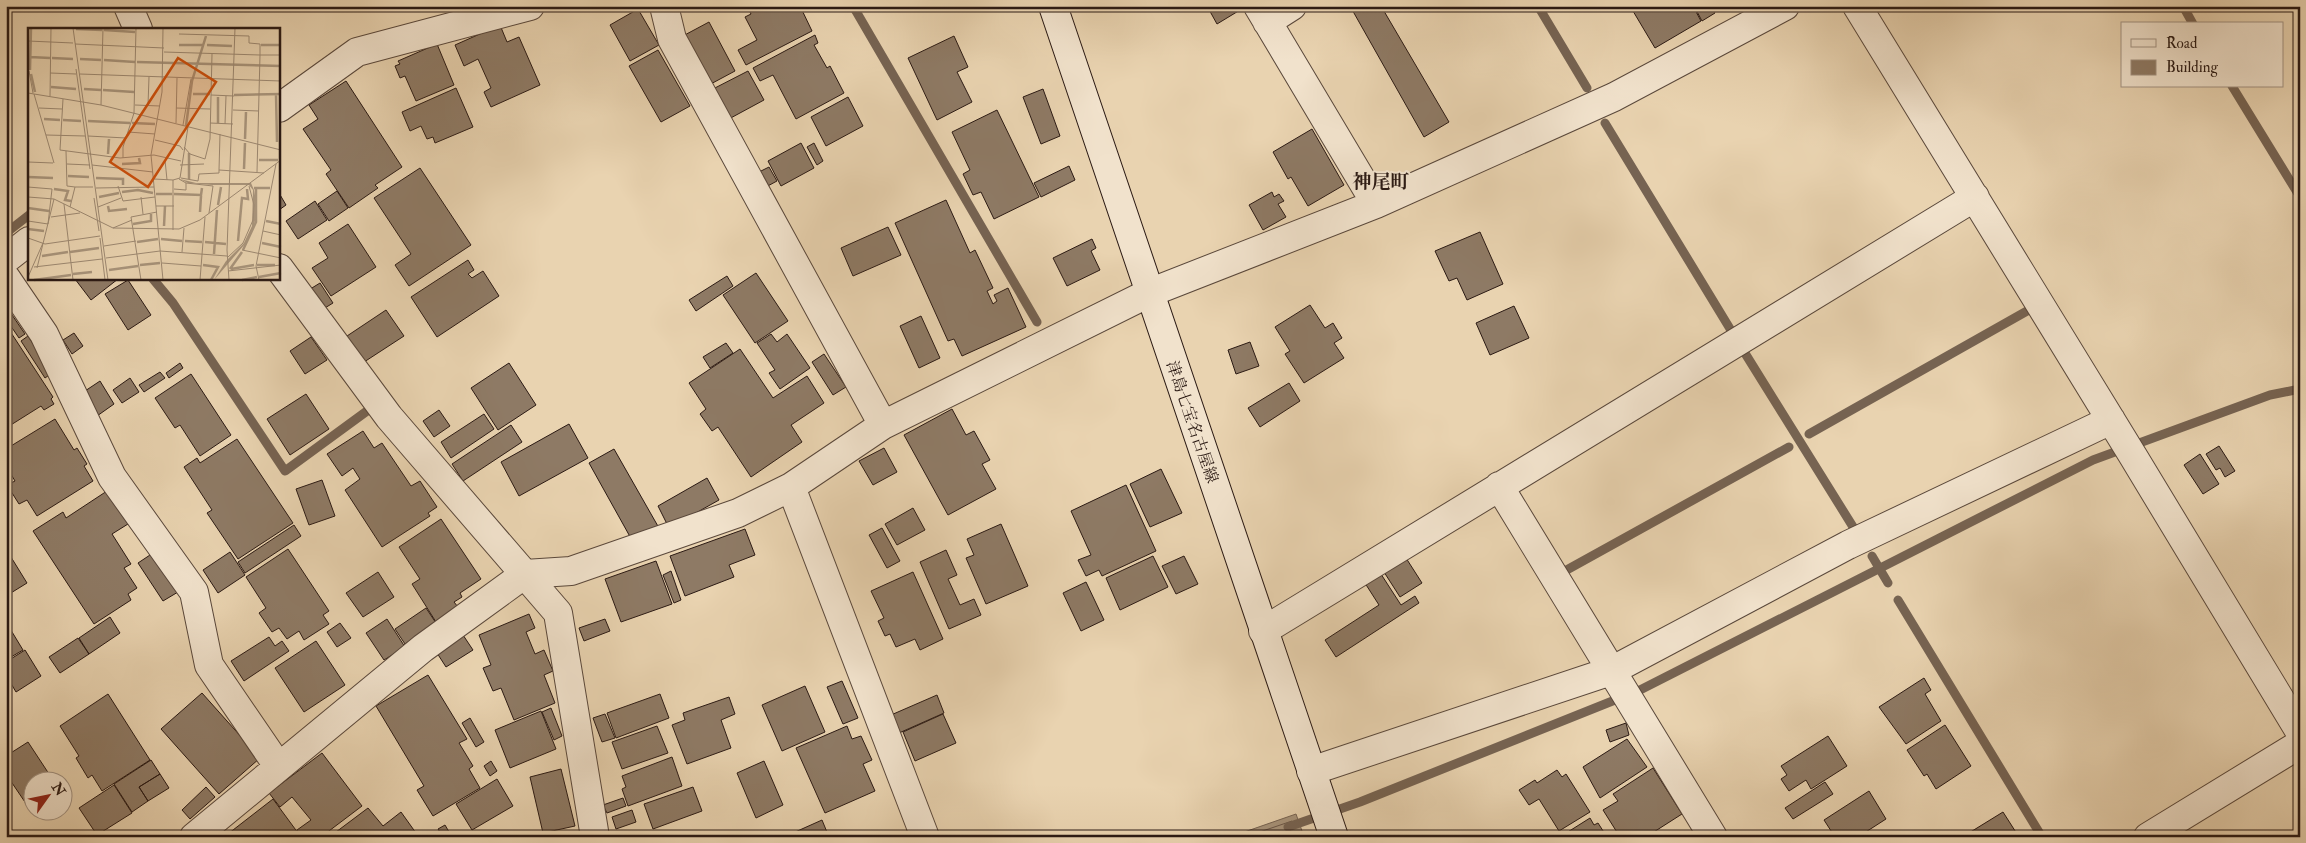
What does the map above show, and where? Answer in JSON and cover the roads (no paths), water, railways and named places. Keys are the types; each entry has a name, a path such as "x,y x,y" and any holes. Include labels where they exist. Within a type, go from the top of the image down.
{"street":[{"path":"128,6 138,28"},
{"path":"280,107 357,52 530,6"},
{"path":"664,6 672,39 883,425"},
{"name":"津島七宝名古屋線","path":"1053,6 1332,832"},
{"path":"1292,6 1263,14 1376,204"},
{"path":"194,837 278,766 424,648 525,574 571,572 738,513 791,488 883,425 1149,293 1376,204 1614,97 1785,6"},
{"path":"1857,6 2122,437 2300,732"},
{"path":"1263,631 1975,197"},
{"path":"6,259 28,241"},
{"path":"280,269 389,416 558,613 594,837"},
{"path":"6,278 44,334 112,477 194,592 209,665 278,766"},
{"path":"1315,781 1614,676 1848,545 2122,437"},
{"path":"1499,486 1713,837"},
{"path":"791,488 925,837"},
{"path":"2148,837 2300,744"}],"water":[{"path":"1296,814 1302,831 1285,837 1230,837"}],"waterway":[{"path":"853,6 1037,322"},
{"path":"1538,6 1587,88"},
{"path":"2183,6 2192,22"},
{"path":"2233,88 2300,197"},
{"path":"1605,123 1732,332"},
{"path":"6,233 28,216"},
{"path":"154,280 173,303 285,471 367,411"},
{"path":"1809,434 2027,311"},
{"path":"1743,350 1855,530"},
{"path":"1288,827 1360,802 1640,690 2093,460 2270,395 2300,389"},
{"path":"1563,572 1789,447"},
{"path":"1872,556 1888,583"},
{"path":"1898,600 2042,837"}],"district":[{"name":"神尾町","path":"1381,182"}]}
